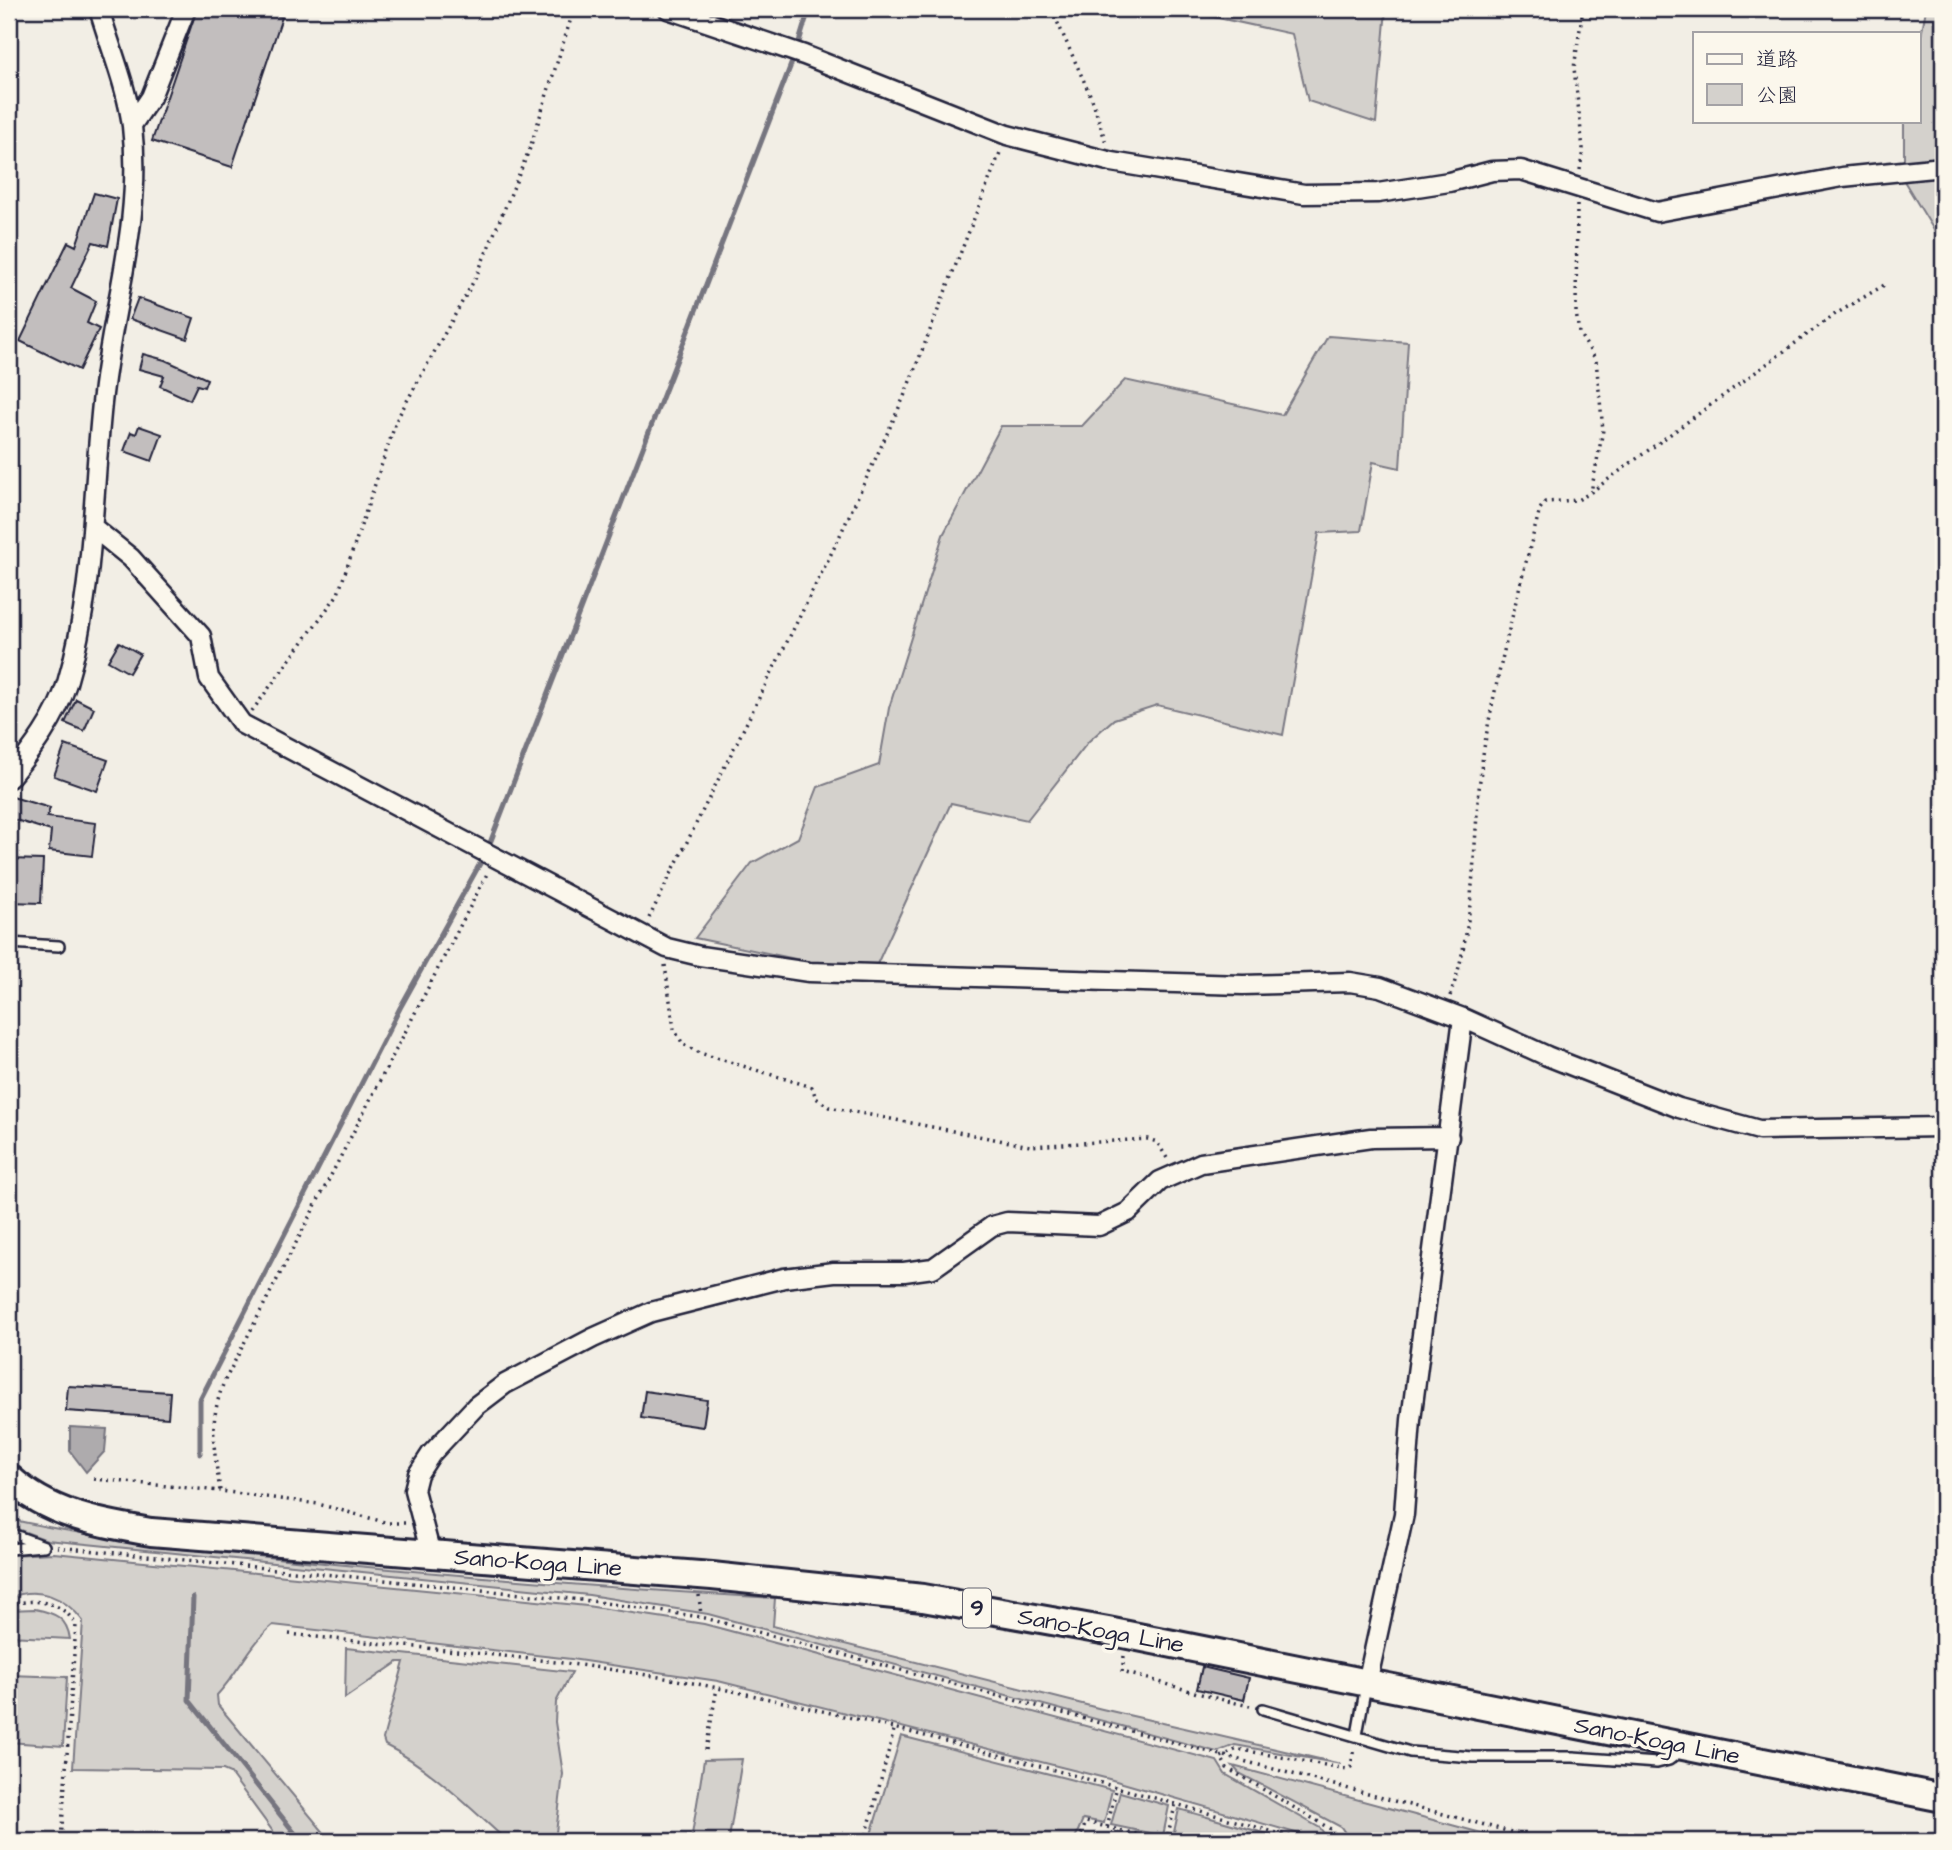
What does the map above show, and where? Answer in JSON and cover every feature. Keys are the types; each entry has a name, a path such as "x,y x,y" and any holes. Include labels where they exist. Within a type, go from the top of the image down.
{"main road":[{"name":"Sano-Koga Line","path":"11,1484 71,1515 151,1532 712,1576 923,1598 1108,1631 1943,1798"}],"street":[{"path":"9,778 38,743 66,685 83,612 94,528 103,391 131,230 132,125 99,9"},
{"path":"132,125 151,97 186,9"},
{"path":"668,9 804,55 1007,135 1112,162 1304,194 1378,193 1449,182 1492,171 1521,170 1657,212 1842,177 1943,167"},
{"path":"94,528 131,558 201,636 209,678 242,724 667,948 700,956 822,972 1230,985 1350,982 1380,987 1445,1011 1547,1056 1679,1108 1759,1130 1943,1127"},
{"path":"1367,1683 1404,1514 1414,1395 1463,1018"},
{"path":"427,1555 428,1543 414,1490 418,1474 431,1454 476,1406 523,1373 618,1326 684,1302 784,1278 834,1272 904,1272 933,1268 992,1226 1007,1222 1099,1226 1128,1212 1160,1181 1201,1163 1371,1138 1449,1137"}],"lane":[{"path":"9,943 59,946"},
{"path":"9,1533 44,1546"},
{"path":"9,1549 44,1546"},
{"path":"1357,1735 1367,1683"},
{"path":"1263,1709 1410,1752 1473,1758 1573,1757 1657,1763 1668,1760 1686,1746"}],"path":[{"path":"242,724 338,594 397,419 476,277 530,148 574,9"},
{"path":"1057,9 1056,19 1092,99 1112,162"},
{"path":"1583,9 1574,68 1583,149 1578,186 1576,312 1579,333 1596,360 1603,430 1591,492"},
{"path":"641,936 836,544 903,399 1007,135"},
{"path":"1445,1011 1467,942 1484,750 1514,607 1539,509 1545,502 1578,500 1591,492 1834,315 1886,284"},
{"path":"220,1491 212,1431 215,1405 224,1382 495,858"},
{"path":"667,948 665,972 674,1029 683,1044 700,1053 812,1087 816,1098 829,1107 993,1142 1043,1147 1148,1139 1157,1142 1163,1150 1173,1173"},
{"path":"93,1479 318,1504 388,1523 421,1522"},
{"path":"44,1546 591,1601 701,1616 1221,1757 1545,1841"},
{"path":"698,1590 701,1616"},
{"path":"9,1605 34,1601 57,1605 76,1625 61,1841"},
{"path":"289,1634 582,1666 717,1688 1117,1786 1305,1841"},
{"path":"1126,1647 1122,1672 1182,1687 1196,1695 1263,1709"},
{"path":"706,1750 717,1688"},
{"path":"865,1841 894,1730"},
{"path":"1221,1757 1237,1749 1347,1769 1351,1767 1357,1735"},
{"path":"1221,1757 1227,1768 1334,1831 1334,1841"},
{"path":"1107,1827 1117,1786"},
{"path":"1079,1841 1086,1822 1166,1841 1176,1803"}],"green space":[{"path":"1177,9 1386,9 1376,123 1308,101 1292,34"},
{"path":"1926,9 1943,9 1943,245 1904,181 1904,122 1920,122 1920,42"},
{"path":"1328,336 1408,342 1400,468 1373,462 1361,531 1319,533 1283,735 1157,705 1114,719 1089,741 1027,820 951,803 872,975 695,938 752,863 798,838 818,787 879,765 889,708 943,535 1001,426 1082,426 1125,380 1282,415"},
{"path":"9,1519 127,1540 324,1563 775,1598 773,1626 1102,1709 1341,1764 1235,1745 1217,1752 708,1614 589,1595 47,1540 9,1526"},
{"path":"54,1553 587,1606 704,1624 1217,1761 1225,1774 1320,1828 1328,1839 1323,1841 1109,1779 718,1681 571,1659 273,1625 217,1695 218,1705 331,1841 280,1841 230,1773 223,1770 73,1768 83,1621 68,1605 50,1596 30,1593 9,1598 9,1555"},
{"path":"35,1609 48,1612 63,1621 70,1639 9,1636 9,1610"},
{"path":"346,1648 572,1672 556,1702 555,1722 563,1774 555,1841 507,1841 434,1776 385,1745 383,1739 404,1662 398,1662 345,1698"},
{"path":"9,1675 67,1677 63,1746 9,1742"},
{"path":"901,1736 1112,1790 1104,1823 1083,1819 1074,1841 869,1841"},
{"path":"742,1759 729,1839 691,1841 704,1760"},
{"path":"1233,1766 1511,1841 1343,1841 1345,1833 1341,1827 1239,1773"},
{"path":"1120,1792 1169,1806 1163,1836 1111,1825"},
{"path":"1179,1809 1292,1841 1172,1841"}],"shaded area":[{"path":"70,1427 107,1429 105,1451 86,1472 70,1451"}],"building":[{"path":"197,9 256,9 282,17 232,167 152,141"},
{"path":"94,193 117,199 108,246 93,242 71,288 96,301 87,323 99,329 79,370 20,341 68,242 76,246"},
{"path":"138,298 194,318 187,339 130,319"},
{"path":"143,354 165,360 207,379 204,387 197,385 190,400 160,386 164,376 139,369"},
{"path":"139,426 162,434 152,461 124,451 131,432 136,434"},
{"path":"119,642 140,654 129,673 108,661"},
{"path":"76,699 94,708 84,731 65,723"},
{"path":"65,745 108,760 97,791 54,776"},
{"path":"9,796 50,808 47,817 96,823 92,856 49,851 51,831 9,818"},
{"path":"9,859 43,860 41,903 9,902"},
{"path":"68,1386 170,1392 168,1418 66,1411"},
{"path":"645,1391 707,1400 703,1427 641,1418"},
{"path":"1202,1667 1249,1678 1244,1700 1197,1689"}],"waterway":[{"path":"799,42 809,9"},
{"path":"490,843 792,62"},
{"path":"200,1454 200,1400 400,1008 482,860"},
{"path":"193,1597 189,1700 301,1841"}]}
